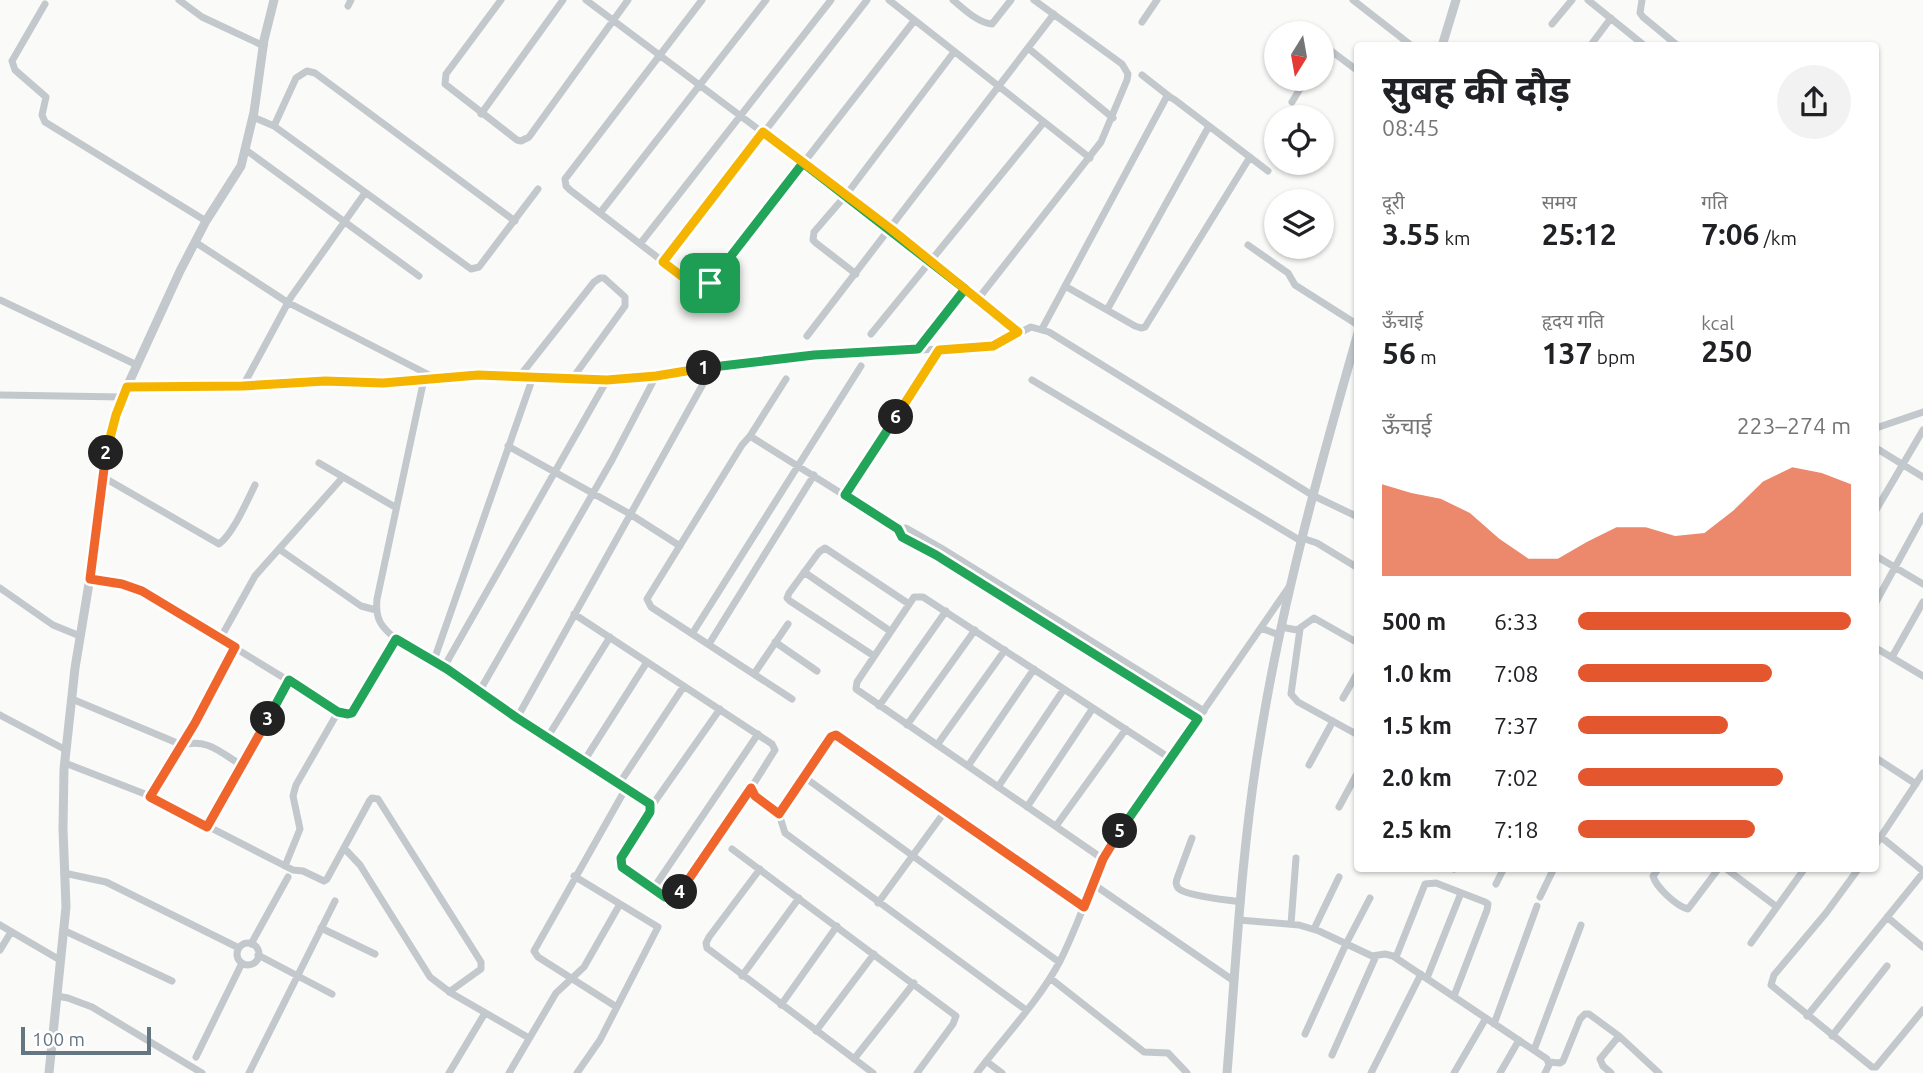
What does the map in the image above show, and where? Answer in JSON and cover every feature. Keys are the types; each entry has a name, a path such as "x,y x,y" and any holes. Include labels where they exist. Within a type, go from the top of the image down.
{"street":[{"path":"179,0 202,17 264,46"},
{"path":"49,1073 66,907 66,750 107,444 122,397 195,242 240,166 253,117 274,0"},
{"path":"501,0 444,80 448,89 481,114 516,140 525,141 628,0"},
{"path":"481,114 563,0"},
{"path":"586,0 891,229 1018,332"},
{"path":"702,0 565,179 570,190 696,287 704,288 914,21"},
{"path":"600,213 766,0"},
{"path":"640,244 831,0"},
{"path":"663,262 867,0"},
{"path":"889,0 1090,158"},
{"path":"953,0 986,24 992,24 1011,0"},
{"path":"978,299 1101,142 1127,80 1126,69 1034,0"},
{"path":"1142,22 1157,0"},
{"path":"1353,0 1407,42"},
{"path":"1443,42 1456,0"},
{"path":"1552,24 1572,0"},
{"path":"1588,0 1639,42"},
{"path":"1642,0 1640,13 1673,42"},
{"path":"45,4 12,61 15,70 46,97 42,115 45,122 206,221"},
{"path":"807,336 1054,14"},
{"path":"1593,42 1611,18"},
{"path":"1028,48 1113,118"},
{"path":"856,274 813,240 814,232 846,195 954,52"},
{"path":"1334,53 1354,68"},
{"path":"274,126 296,78 307,71 315,73 516,221"},
{"path":"1142,75 1264,168"},
{"path":"1292,102 1299,91"},
{"path":"1042,329 1163,102 1170,97"},
{"path":"253,117 274,126 471,269 479,267 538,189"},
{"path":"871,334 1044,122"},
{"path":"1107,310 1209,126"},
{"path":"246,150 419,276"},
{"path":"1065,285 1135,326 1145,327 1250,157"},
{"path":"243,386 288,302 365,193"},
{"path":"195,242 288,302 435,378"},
{"path":"1248,245 1288,273 1295,285 1354,322"},
{"path":"519,377 594,282 604,278 625,297 625,306 572,379"},
{"path":"918,349 965,289"},
{"path":"0,300 137,365"},
{"path":"127,387 243,386 325,381 383,383 478,375 607,380 814,355 993,346 1031,327 1042,329 1315,497 1354,515"},
{"path":"976,1073 1050,978 1084,907 1103,859 1118,834 1291,585 1307,540 1315,497 1354,348"},
{"path":"845,495 939,350"},
{"path":"517,718 713,366"},
{"path":"692,634 861,366"},
{"path":"480,692 593,494 656,376"},
{"path":"434,660 533,377"},
{"path":"425,379 395,507 376,610 381,626 396,639 434,660 651,807"},
{"path":"786,379 647,599 651,607 792,699"},
{"path":"444,667 607,380"},
{"path":"1032,380 1354,566"},
{"path":"0,395 122,397"},
{"path":"1879,427 1923,412"},
{"path":"1879,505 1923,430"},
{"path":"750,436 898,529 905,528 938,552 1031,610 1076,643 1198,719"},
{"path":"508,446 630,514 680,546"},
{"path":"1879,450 1923,477"},
{"path":"319,463 395,507"},
{"path":"709,644 814,475"},
{"path":"103,477 219,544 230,531 255,485"},
{"path":"220,639 256,576 343,477"},
{"path":"1879,597 1923,516"},
{"path":"874,656 787,598 804,572 825,548 909,604"},
{"path":"279,549 361,606 376,610"},
{"path":"1879,558 1923,584"},
{"path":"804,572 890,632"},
{"path":"90,579 122,584 142,591 338,712 348,714 352,713 396,639"},
{"path":"1291,585 1291,694 1298,702 1354,733"},
{"path":"0,589 44,620 80,636"},
{"path":"1103,859 859,692 855,686 909,604 918,595 946,611 1171,759"},
{"path":"1892,657 1923,603"},
{"path":"1031,610 1082,636 1204,711"},
{"path":"879,706 946,611"},
{"path":"574,614 610,638 720,709 758,734 772,744 775,750 677,896 670,899 620,863 651,807 720,709"},
{"path":"1261,628 1289,630 1314,618 1354,641"},
{"path":"754,674 788,624"},
{"path":"907,725 975,630"},
{"path":"1227,1073 1242,920 1241,902 1258,749 1289,630"},
{"path":"1076,643 1082,636"},
{"path":"547,738 610,638"},
{"path":"775,642 817,671"},
{"path":"150,797 182,745 235,647"},
{"path":"937,745 1004,650"},
{"path":"1879,650 1923,676"},
{"path":"583,761 647,662"},
{"path":"1124,673 1129,665"},
{"path":"968,766 1034,669"},
{"path":"1343,698 1354,679"},
{"path":"207,827 289,680"},
{"path":"615,1006 538,957 534,951 622,786 684,686"},
{"path":"998,787 1064,689"},
{"path":"72,699 182,745 194,742 206,744 241,765"},
{"path":"1027,807 1093,708"},
{"path":"285,866 300,829 294,791 338,712"},
{"path":"0,715 66,750"},
{"path":"1309,765 1333,721"},
{"path":"1056,827 1125,729"},
{"path":"653,889 758,734"},
{"path":"779,814 831,737 836,735 1084,907"},
{"path":"65,763 150,797 285,866 326,881 370,800 375,797 481,962 481,969 449,992"},
{"path":"1879,763 1916,784"},
{"path":"1807,1016 1923,872 1879,841 1923,773"},
{"path":"1339,807 1354,779"},
{"path":"802,780 812,782 1059,962"},
{"path":"751,788 755,796 779,814 782,827 791,839 1026,1010"},
{"path":"878,903 946,810"},
{"path":"1192,838 1176,882 1178,888 1189,893 1241,902"},
{"path":"344,848 360,865 430,977 449,992 529,1038"},
{"path":"733,849 956,1016 917,1073"},
{"path":"1291,924 1296,858"},
{"path":"760,869 706,943 712,953 873,1073"},
{"path":"1496,884 1502,872"},
{"path":"1540,897 1552,872"},
{"path":"1656,872 1653,876 1655,882 1688,909 1716,872"},
{"path":"1730,872 1777,907"},
{"path":"1751,943 1802,872"},
{"path":"1855,872 1771,980 1771,985 1869,1065 1876,1067 1923,1010"},
{"path":"64,873 106,882 239,948"},
{"path":"574,876 658,927 615,1006 600,1040 577,1073"},
{"path":"251,944 288,877"},
{"path":"1314,929 1339,877"},
{"path":"1396,957 1425,884 1436,883 1485,902 1488,907 1454,996"},
{"path":"1093,884 1234,981"},
{"path":"1371,1073 1424,976 1461,892"},
{"path":"742,976 799,898"},
{"path":"1305,1034 1370,898"},
{"path":"249,1073 335,901"},
{"path":"509,1073 556,993 584,967 620,904"},
{"path":"1494,1024 1537,906"},
{"path":"1887,917 1923,947"},
{"path":"1242,920 1291,924 1314,929 1368,955 1376,957 1385,954 1396,957 1549,1062 1563,1061 1580,1019 1585,1014 1593,1016 1659,1073"},
{"path":"0,925 60,960"},
{"path":"1534,1050 1581,925"},
{"path":"780,1004 837,926"},
{"path":"321,928 375,954"},
{"path":"63,930 172,981"},
{"path":"0,950 11,932"},
{"path":"244,944 257,948 258,956 252,964 242,963 237,955 239,948 244,944"},
{"path":"816,1031 874,954"},
{"path":"258,956 332,995"},
{"path":"1332,1055 1376,957"},
{"path":"196,1057 242,963"},
{"path":"1832,1036 1887,966"},
{"path":"1050,978 1144,1052 1168,1054 1187,1073"},
{"path":"854,1059 914,983"},
{"path":"57,996 80,1001 92,1007 202,1073"},
{"path":"449,1073 485,1013"},
{"path":"1454,1073 1486,1018"},
{"path":"1611,1073 1600,1059 1619,1036"},
{"path":"1500,1073 1520,1040"},
{"path":"986,1061 1002,1073"},
{"path":"1545,1073 1549,1062"}],"route":[{"path":"710,283 704,288 696,287 663,262 763,132 891,229 931,262 965,289 1018,332 993,346 939,350 845,495 898,529 902,537 936,555 1198,719 1110,847 1084,907 836,735 831,737 779,814 755,796 751,788 677,896 670,899 620,863 650,812 650,804 447,669 396,639 352,713 338,712 289,680 207,827 150,797 195,723 235,647 142,591 122,584 90,579 107,444 127,387 243,386 325,381 383,383 478,375 583,380 632,379 761,359 918,349 965,289 803,163 710,283"}]}
